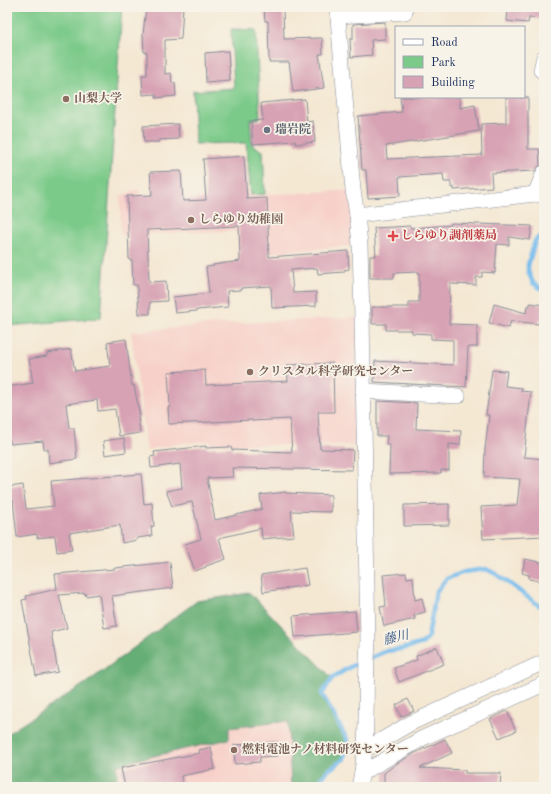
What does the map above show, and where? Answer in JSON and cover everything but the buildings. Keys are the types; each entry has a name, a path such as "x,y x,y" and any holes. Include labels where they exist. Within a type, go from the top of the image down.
{"street":[{"path":"361,780 366,748 366,666 368,643 360,245 353,190 337,11 405,12"},
{"path":"544,57 541,70 544,72"},
{"path":"357,214 540,194 544,173"},
{"path":"363,391 458,396"},
{"path":"366,748 411,723 544,662"},
{"path":"361,780 423,738 544,684"}],"shaded area":[{"path":"138,189 142,201 353,190 360,245 258,254 238,263 237,231 121,235 120,196"},
{"name":"クリスタル科学研究センター","path":"362,317 364,446 210,444 210,441 181,443 147,450 131,332 205,325"},
{"name":"燃料電池ナノ材料研究センター","path":"288,721 291,787 117,787 117,766 127,762 229,728"}],"green space":[{"name":"山梨大学","path":"7,7 122,7 101,318 7,326"},
{"path":"231,29 256,30 260,118 250,120 252,145 263,151 265,194 251,195 246,143 195,144 193,91 234,88"},
{"path":"250,593 332,678 322,694 348,741 344,759 327,771 320,780 322,787 291,787 288,721 229,728 229,739 127,762 117,766 117,787 7,787 7,734 89,681 197,601"}],"waterway":[{"name":"藤川","path":"544,233 535,241 528,265 528,271 533,283 544,290"},
{"name":"藤川","path":"322,787 320,780 327,771 344,759 348,741 322,694 332,678 350,667 386,651 402,649 423,643 428,637 436,592 446,579 464,572 486,569 496,574 540,606 544,606"}],"place":[{"name":"山梨大学","path":"66,99"},
{"name":"瑞岩院","path":"267,130"},
{"name":"しらゆり幼稚園","path":"191,220"},
{"name":"しらゆり調剤薬局","path":"393,236"},
{"name":"クリスタル科学研究センター","path":"250,372"},
{"name":"燃料電池ナノ材料研究センター","path":"234,750"}]}
